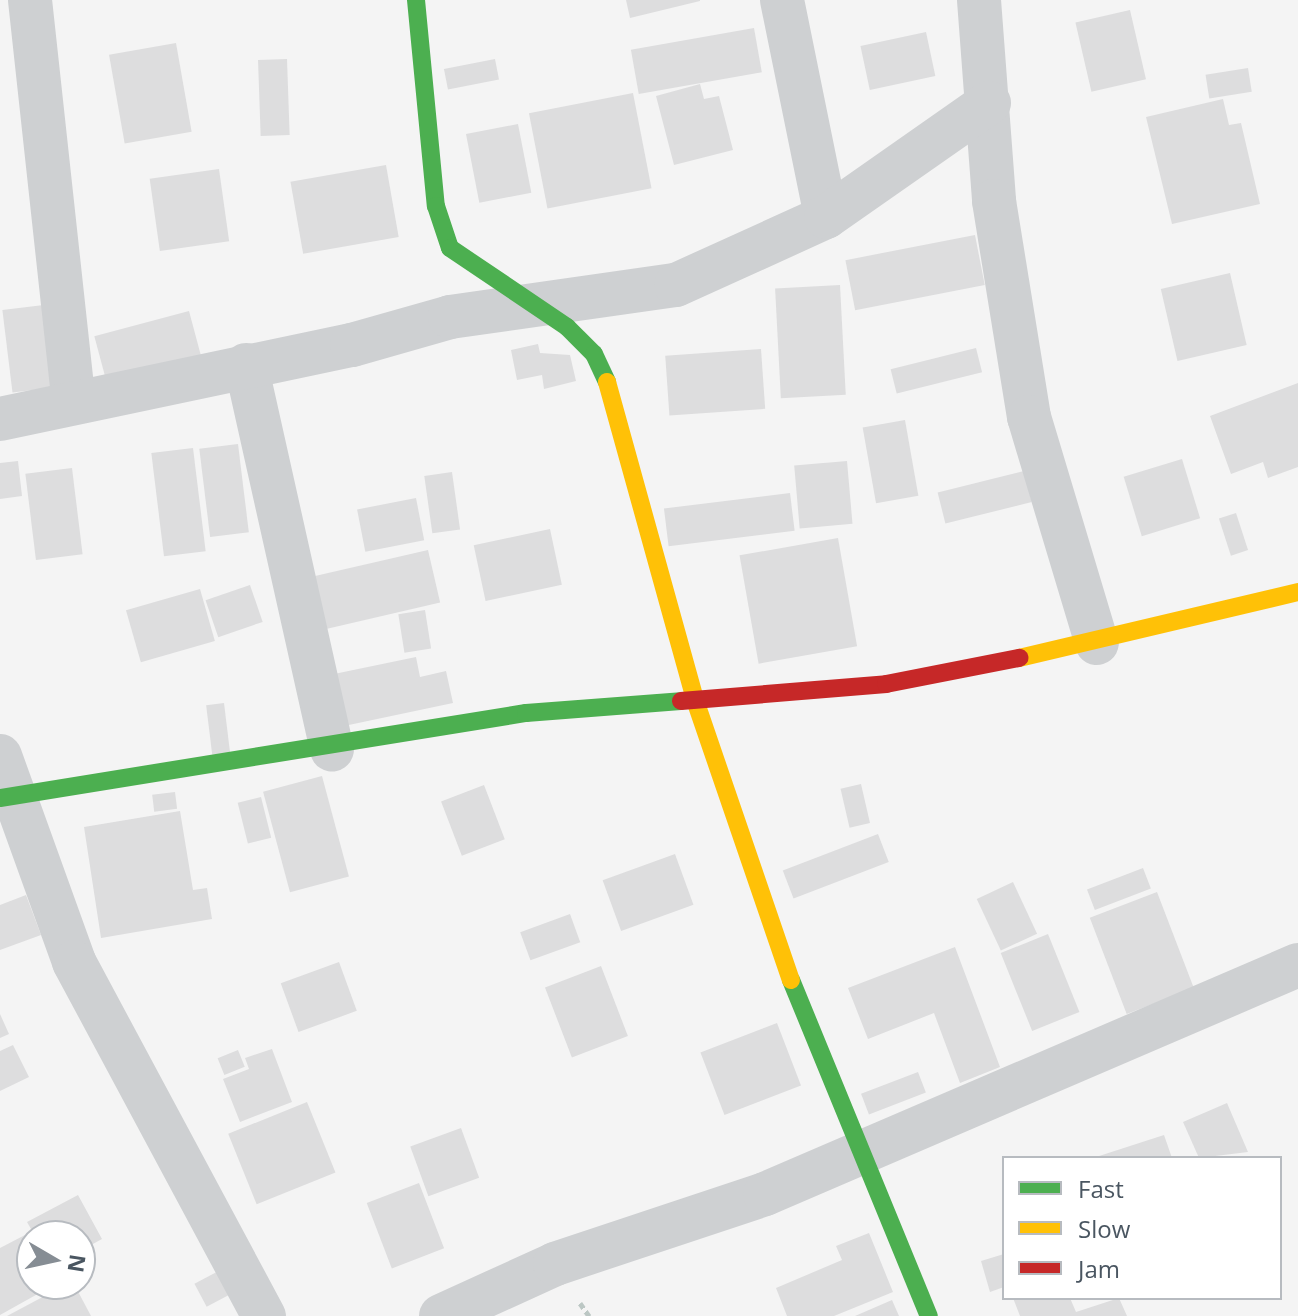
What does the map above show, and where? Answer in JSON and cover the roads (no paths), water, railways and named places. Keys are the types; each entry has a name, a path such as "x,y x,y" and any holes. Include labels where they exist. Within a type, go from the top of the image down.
{"street":[{"path":"30,0 74,402"},
{"path":"416,0 436,206 450,248 540,305 594,354 609,385 695,700 772,935 929,1316"},
{"path":"782,0 826,217"},
{"path":"979,0 994,201 1029,417 1097,643"},
{"path":"0,419 450,317 676,285 826,217 989,103"},
{"path":"246,365 332,750"},
{"path":"264,1316 74,962 4,783 332,750 526,713 886,684 1097,643 1298,592"},
{"path":"441,1316 555,1264 765,1194 861,1147 1298,965"}]}
